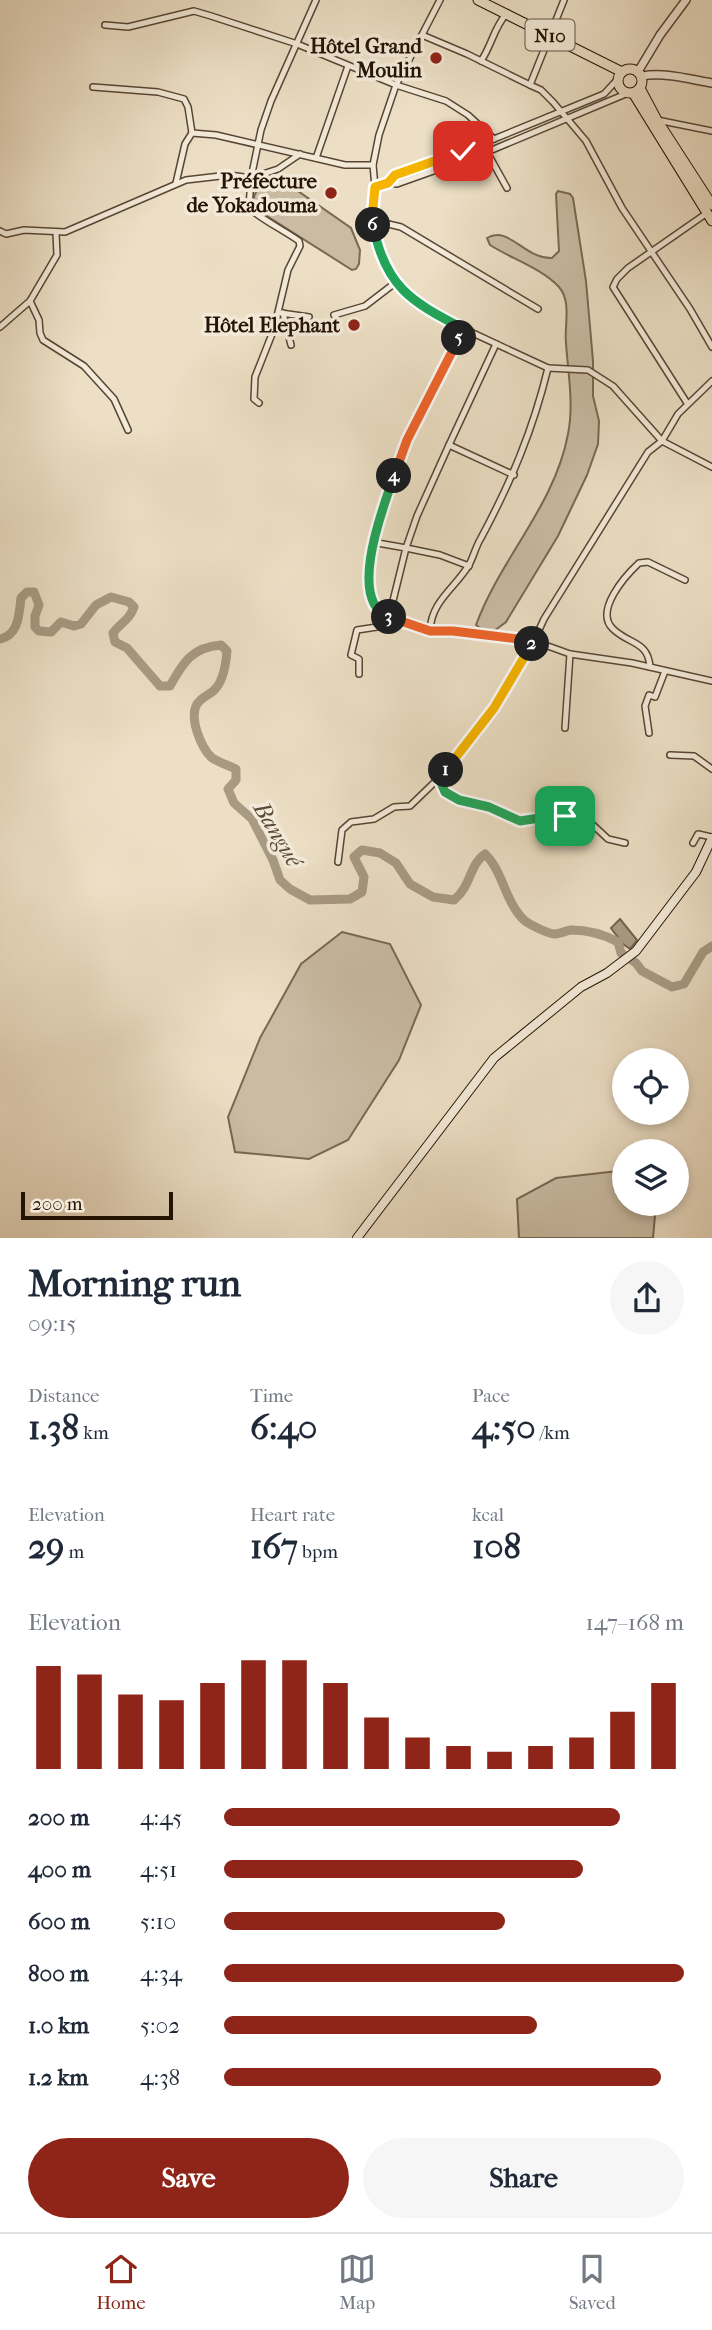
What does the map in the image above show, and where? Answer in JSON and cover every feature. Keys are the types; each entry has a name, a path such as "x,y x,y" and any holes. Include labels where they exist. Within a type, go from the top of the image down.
{"highway":[{"name":"N10","path":"484,1 620,76 620,88 634,91 657,120 710,213"},
{"path":"620,76 632,69 640,73 634,91"},
{"name":"N10","path":"634,91 710,213"}],"main road":[{"path":"357,1238 494,1058 581,987 636,951 696,872 712,838"}],"street":[{"path":"259,403 254,399 255,377 281,313 288,270 300,246 299,241 264,221 248,208 251,178 271,101 316,0"},
{"path":"440,0 396,85 379,135 373,165 375,187 372,218 376,241 395,283 434,314 548,368 588,370 613,386 662,441 712,467"},
{"path":"530,85 564,0"},
{"path":"686,0 660,34 640,73 712,83"},
{"path":"105,25 128,27 194,11 297,44 396,85 446,101 468,115 494,139"},
{"path":"481,61 493,32 507,13"},
{"path":"422,36 541,90 586,141 622,208 712,347"},
{"path":"316,158 348,66"},
{"path":"388,183 395,175 494,139 604,94 620,76"},
{"path":"93,87 158,92 184,99 192,133 185,145 176,183"},
{"path":"375,187 388,183 397,184 487,152 634,91"},
{"path":"657,120 712,131"},
{"path":"192,133 216,135 360,167 373,165"},
{"path":"487,152 507,188"},
{"path":"0,231 56,233 78,228 176,183 229,176 251,178 278,169 300,154"},
{"path":"687,403 613,287 628,268 710,213"},
{"path":"372,218 401,227 538,309"},
{"path":"0,327 30,301 57,255 56,233"},
{"path":"334,315 365,306 395,283"},
{"path":"30,301 39,320 43,340 84,366 114,399 128,430"},
{"path":"281,313 309,317"},
{"path":"281,313 291,345"},
{"path":"462,328 401,453 372,542 370,592 373,602 387,617 430,631 453,631 534,641 570,654 650,667 712,681"},
{"path":"359,674 359,659 351,655 357,631 377,627 387,617 416,516 496,344"},
{"path":"430,631 430,617 454,582 469,566 514,475 537,415 548,368"},
{"path":"338,862 342,830 351,822 374,819 394,807 410,806 439,778 494,708 550,609 649,452 662,441 687,403 712,381"},
{"path":"449,445 514,475"},
{"path":"372,542 440,555 469,566"},
{"path":"650,667 649,655 642,647 611,628 607,615 612,599 620,584 639,563 648,562 685,580"},
{"path":"565,728 570,654"},
{"path":"649,733 645,706 649,695 655,697 665,671"},
{"path":"670,755 694,756 712,769"},
{"path":"439,778 445,792 459,800 489,807 520,821 571,816 593,825 608,839 625,844"},
{"path":"693,843 698,834 712,838"}],"shaded area":[{"path":"270,182 285,182 351,228 360,250 356,269 352,270 259,211 253,203 256,192"},
{"path":"558,191 570,194 573,198 586,281 593,361 593,396 599,421 598,444 587,475 558,536 506,622 494,631 481,629 476,625 486,601 552,485 568,434 570,411 566,307 563,293 544,274 490,245 487,238 502,236 542,257 552,258 559,251"},
{"path":"620,919 637,940 630,949 611,928"},
{"path":"342,932 390,944 421,1005 399,1060 348,1140 309,1159 235,1152 228,1117 260,1038 301,964"},
{"path":"612,1172 612,1216 655,1216 653,1238 519,1238 517,1199 556,1178"}],"waterway":[{"name":"Bangué","path":"0,639 6,637 14,628 21,598 27,592 34,592 39,605 35,627 39,631 51,632 61,622 74,626 81,624 96,605 111,597 129,602 134,607 113,633 115,642 127,648 160,686 170,686 184,663 196,653 221,645 227,651 224,671 216,688 196,706 194,718 197,733 211,757 236,769 236,780 228,789 234,803 252,819 280,880 310,900 350,899 362,892 364,877 354,857 362,850 380,853 396,863 410,884 433,897 454,900 485,854 496,869 512,904 524,920 554,934 577,930 613,939 618,942 621,953 636,963 642,971 672,987 684,984 703,952 712,946"}],"place":[{"name":"Hôtel Grand Moulin","path":"436,58"},
{"name":"Préfecture de Yokadouma","path":"331,193"},
{"name":"Hôtel Elephant","path":"354,325"}],"route":[{"path":"463,151 395,175 388,183 375,187 372,218 376,241 395,283 434,314 462,328 401,453 372,542 370,592 373,602 384,616 430,631 453,631 534,641 494,708 439,778 445,792 459,800 489,807 520,821 546,817 558,819 565,816"}]}
